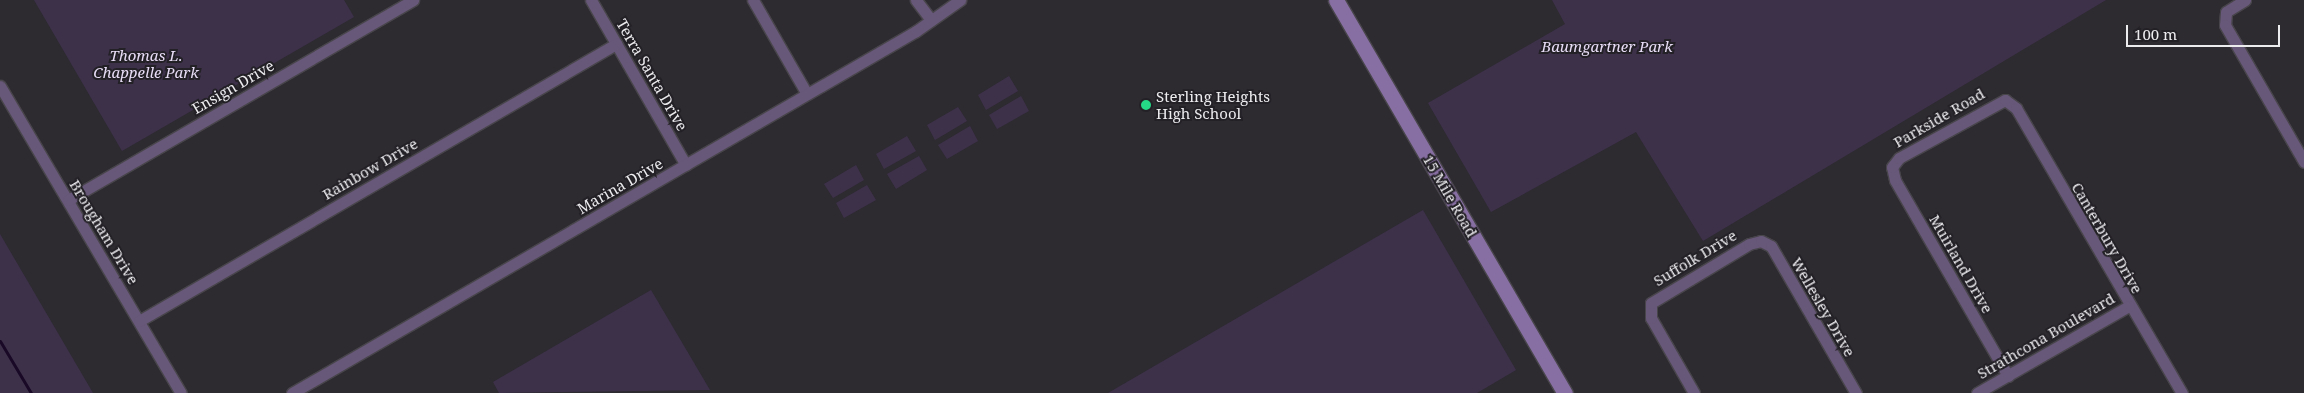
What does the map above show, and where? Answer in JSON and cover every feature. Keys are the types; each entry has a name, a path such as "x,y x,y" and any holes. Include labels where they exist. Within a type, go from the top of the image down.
{"main road":[{"name":"15 Mile Road","path":"1336,0 1564,393"}],"street":[{"name":"Ensign Drive","path":"68,200 413,0"},
{"name":"Terra Santa Drive","path":"591,0 686,165"},
{"path":"752,0 808,94"},
{"path":"916,0 930,20"},
{"name":"Marina Drive","path":"292,393 808,94 960,0"},
{"path":"2245,0 2224,16 2225,25 2304,162"},
{"name":"Rainbow Drive","path":"139,320 616,44"},
{"name":"Brougham Drive","path":"0,86 181,393"},
{"name":"Parkside Road","path":"1892,167 1899,158 2005,100"},
{"name":"Canterbury Drive","path":"2005,100 2016,108 2129,306 2182,393"},
{"name":"Muirland Drive","path":"1892,167 1895,180 2008,376"},
{"name":"Suffolk Drive","path":"1694,393 1652,318 1649,308 1655,299 1749,244 1760,240"},
{"name":"Wellesley Drive","path":"1760,240 1771,246 1856,393"},
{"name":"Strathcona Boulevard","path":"1977,393 2129,306"}],"green space":[{"name":"Thomas L. Chappelle Park","path":"34,0 344,0 354,17 122,151"},
{"name":"Baumgartner Park","path":"1552,0 2106,0 1703,241 1636,132 1491,212 1428,103 1565,24"},
{"path":"1009,76 1018,91 986,110 978,95"},
{"path":"1021,96 1029,111 997,129 989,115"},
{"path":"958,107 967,121 935,140 927,125"},
{"path":"970,126 978,141 947,159 938,145"},
{"path":"907,136 916,151 884,169 876,154"},
{"path":"919,156 927,170 896,189 887,174"},
{"path":"856,165 864,180 833,198 824,184"},
{"path":"867,185 876,200 844,218 836,203"},
{"path":"1423,210 1516,370 1477,393 1108,393"},
{"path":"0,234 93,393 0,393"},
{"path":"651,290 710,390 499,393 493,382"}],"waterway":[{"path":"0,341 31,393"}],"place":[{"name":"Sterling Heights High School","path":"1146,105"}]}
